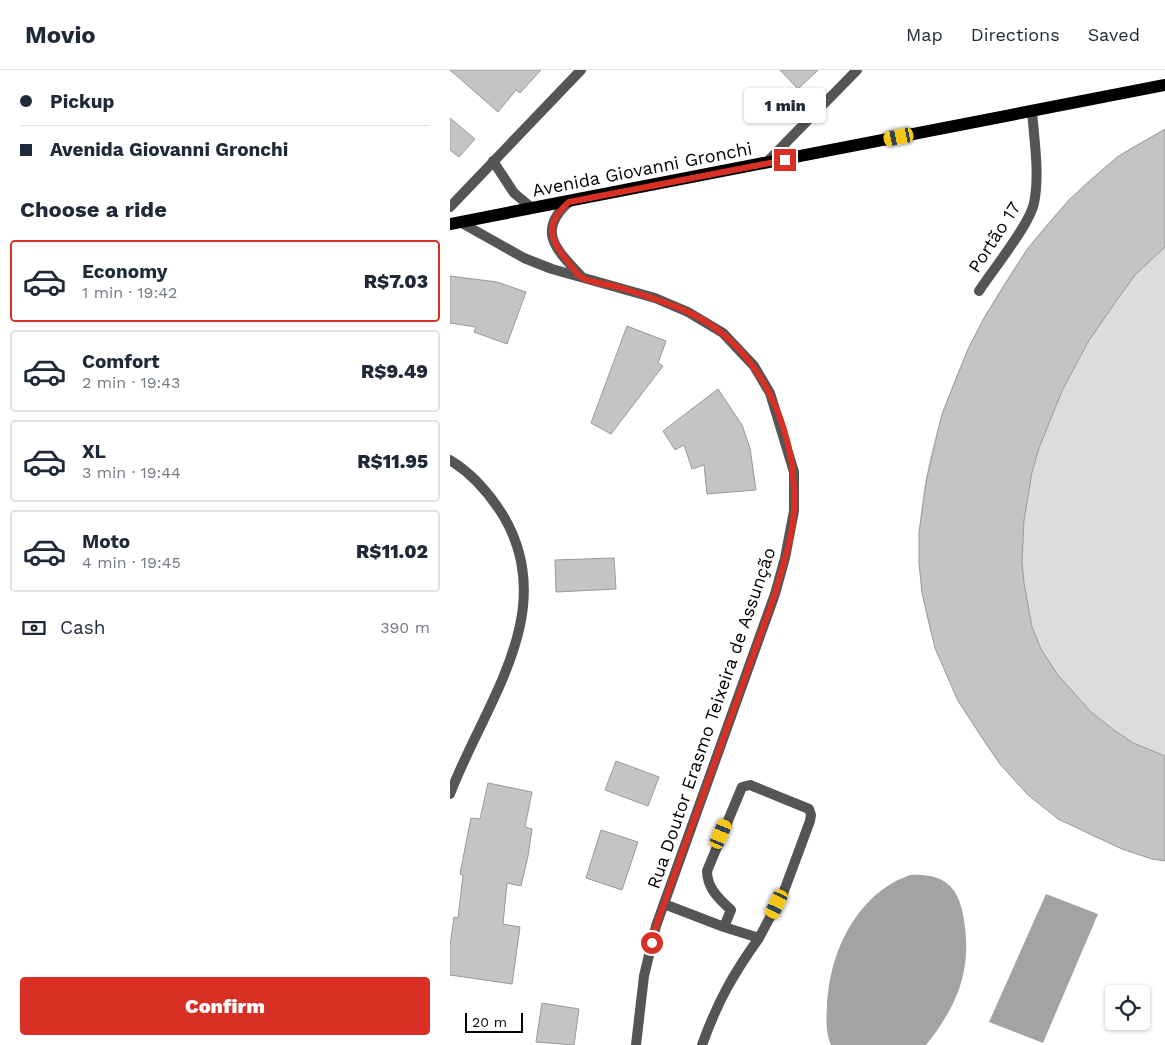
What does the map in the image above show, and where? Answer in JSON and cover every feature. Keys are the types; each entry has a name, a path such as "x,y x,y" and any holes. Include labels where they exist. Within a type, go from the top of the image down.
{"main road":[{"name":"Avenida Giovanni Gronchi","path":"455,223 1165,85"}],"street":[{"path":"450,207 581,70"},
{"path":"766,164 857,70"},
{"name":"Portão 17","path":"979,291 1027,220 1034,204 1036,186 1032,110"},
{"path":"493,161 514,193 532,208"},
{"path":"569,202 556,216 551,236 557,250 582,277"},
{"name":"Rua Doutor Erasmo Teixeira de Assunção","path":"455,223 524,258 552,269 655,298 688,312 723,333 754,366 770,393 794,472 794,511 785,558 775,594 656,926 644,976 636,1045"},
{"path":"450,460 462,467 491,495 512,531 523,565 525,602 518,642 450,794"},
{"path":"702,1045 719,1001 733,974 759,938 784,891 811,815 806,807 750,785 742,787 707,871 707,879 711,888 731,910 724,927"},
{"path":"664,904 759,938"}],"shaded area":[{"path":"1165,129 1165,861 1144,856 1111,844 1092,836 1059,817 1029,795 990,751 956,695 931,635 922,592 919,535 926,475 943,413 966,352 997,295 1033,242 1073,195 1116,158"},
{"path":"910,875 932,877 948,884 954,891 962,909 966,939 965,966 955,999 944,1020 926,1045 831,1045 827,1027 827,1007 833,966 840,947 849,928 875,896 891,884"},
{"path":"1046,894 1098,914 1043,1043 989,1022"}],"building":[{"path":"450,70 541,70 520,93 516,90 498,112"},
{"path":"780,70 818,70 798,89"},
{"path":"450,118 475,139 459,157 450,150"},
{"path":"1165,129 1165,247 1135,275 1119,297 1088,342 1062,391 1039,448 1032,472 1024,520 1022,562 1032,627 1041,649 1057,674 1091,712 1114,730 1133,743 1165,756 1165,861 1152,859 1122,849 1058,819 1027,794 1000,764 958,701 935,648 922,593 919,563 919,532 927,477 942,414 968,349 984,318 1028,248 1070,199 1117,157"},
{"path":"450,276 497,282 526,292 507,344 474,332 476,327 450,323"},
{"path":"627,326 666,341 658,363 663,366 611,434 591,423"},
{"path":"718,389 742,425 750,448 756,490 707,494 704,465 692,469 684,445 675,450 663,431"},
{"path":"614,558 616,589 556,592 555,560"},
{"path":"616,761 659,777 648,806 605,790"},
{"path":"488,783 532,792 525,827 532,829 521,886 507,883 503,924 520,927 512,984 450,975 450,946 454,917 458,918 463,875 460,874 465,848 471,818 480,819"},
{"path":"601,830 638,842 622,890 586,878"},
{"path":"542,1003 579,1009 574,1045 536,1042"}],"route":[{"path":"652,943 656,926 775,594 785,558 794,511 794,472 770,393 754,366 723,333 688,312 655,298 582,277 557,250 551,236 556,216 569,202 785,160"}]}
